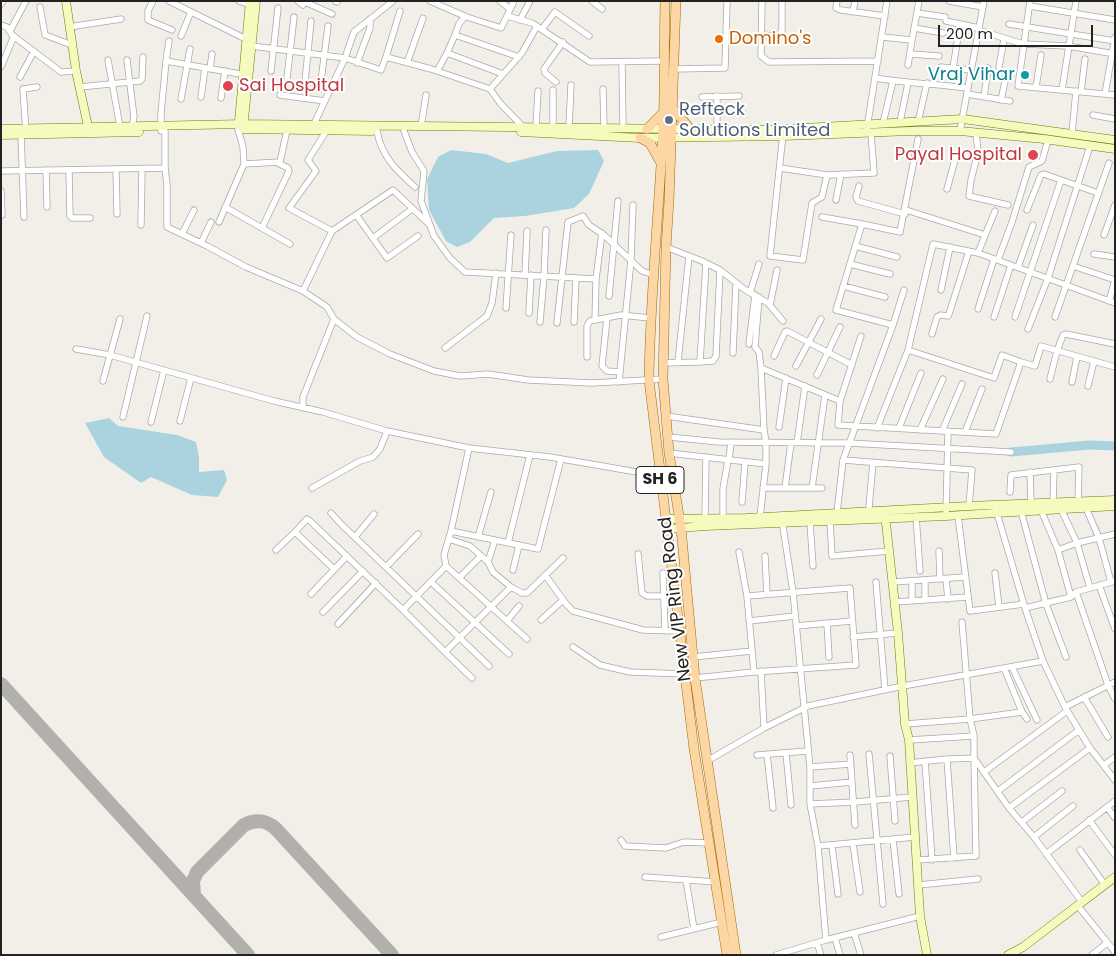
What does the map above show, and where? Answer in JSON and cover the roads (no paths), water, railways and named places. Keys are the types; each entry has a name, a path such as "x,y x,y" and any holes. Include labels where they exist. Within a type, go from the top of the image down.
{"main road":[{"name":"New VIP Ring Road","path":"665,1 663,113 667,133 663,379 669,454 681,524 695,678 736,955"},
{"name":"New VIP Ring Road","path":"676,1 672,107 661,163 650,318 649,380 684,674 727,955"},
{"path":"664,32 675,32"},
{"path":"672,107 691,130"},
{"path":"647,129 663,113"},
{"path":"640,138 650,143 661,163"}],"street":[{"path":"1,68 12,34 26,1"},
{"path":"153,1 148,11 148,20 172,30"},
{"path":"169,1 246,39"},
{"path":"239,1 252,3"},
{"path":"298,1 303,5 305,1 332,14"},
{"path":"314,124 345,58 354,32 393,1"},
{"path":"430,1 465,16 501,28 514,1"},
{"path":"500,1 510,9"},
{"path":"520,20 530,1"},
{"path":"592,1 602,9"},
{"path":"762,1 761,56 769,62 878,61"},
{"path":"762,35 777,36 782,31 782,1"},
{"path":"837,1 836,8 838,9 885,16"},
{"path":"853,12 855,1"},
{"path":"780,168 827,175 874,173 868,124 887,1"},
{"path":"908,65 919,1"},
{"path":"949,1 983,4 960,131"},
{"path":"1062,90 1076,1"},
{"path":"68,2 69,27 76,70 89,130"},
{"path":"219,222 244,164 241,129 246,75 246,39 252,3"},
{"path":"246,75 252,46 252,3"},
{"path":"674,69 725,68 727,3"},
{"path":"1115,20 1030,3 1018,86 1115,95"},
{"path":"40,7 45,35 72,45"},
{"path":"271,71 278,8"},
{"path":"252,46 345,58 381,70 400,11"},
{"path":"181,36 191,12"},
{"path":"490,89 519,57 539,27 555,12 589,36"},
{"path":"917,12 946,19 1023,44 1068,46 1113,53"},
{"path":"458,13 459,24"},
{"path":"437,71 459,24 465,16"},
{"path":"506,16 532,22 590,62 664,60"},
{"path":"287,78 294,17"},
{"path":"407,63 423,18"},
{"path":"69,27 121,19"},
{"path":"357,63 370,28 370,19"},
{"path":"305,82 311,21"},
{"path":"954,68 960,24"},
{"path":"1009,24 1114,40 1106,94"},
{"path":"1,25 7,27 12,34 61,72 76,70"},
{"path":"320,89 328,26"},
{"path":"914,28 943,33"},
{"path":"455,35 519,57"},
{"path":"882,37 912,40"},
{"path":"998,67 1004,39"},
{"path":"169,41 161,113 167,185 167,227 246,268 303,291 327,307 334,319 357,337 390,354 434,371 460,376 488,374 528,380 592,383 663,379"},
{"path":"556,82 545,73 544,68 563,42"},
{"path":"181,100 190,49"},
{"path":"20,77 34,51"},
{"path":"447,53 503,74"},
{"path":"201,97 212,54"},
{"path":"910,54 938,56"},
{"path":"1036,88 1041,55"},
{"path":"386,57 437,71 490,89 500,103 526,130"},
{"path":"80,88 142,79 143,58"},
{"path":"1072,134 1085,59"},
{"path":"108,60 120,127"},
{"path":"127,60 134,117 132,127"},
{"path":"166,61 246,75"},
{"path":"622,62 623,127"},
{"path":"941,67 971,70"},
{"path":"984,97 988,68"},
{"path":"221,98 225,71"},
{"path":"1001,100 1007,72"},
{"path":"875,78 908,83 927,83 968,91 984,97 1010,101"},
{"path":"883,123 893,81"},
{"path":"900,122 908,83"},
{"path":"918,122 927,83"},
{"path":"569,127 571,85"},
{"path":"24,217 23,89 37,87"},
{"path":"603,89 604,127"},
{"path":"553,90 553,127"},
{"path":"536,127 538,91"},
{"path":"280,95 325,101"},
{"path":"421,127 426,95"},
{"path":"702,96 739,96"},
{"path":"717,96 718,130"},
{"path":"1093,115 1115,119"},
{"path":"1,135 24,132 89,130 241,129 377,131 421,127 526,130 640,138 691,130 783,133 868,124 963,119 1115,140"},
{"path":"241,129 314,124 404,129 526,130 536,127 623,127 667,133 869,133 928,130 960,131 1115,149"},
{"path":"89,130 120,127 162,129"},
{"path":"1,129 24,132"},
{"path":"404,129 412,152 424,171 421,201 434,236 450,258 465,272 596,279"},
{"path":"278,163 281,160 288,130"},
{"path":"327,130 308,160 316,172 289,208 332,232"},
{"path":"377,131 379,142 389,160 397,171 415,187"},
{"path":"783,133 770,256 803,260 812,203 822,197 827,175"},
{"path":"976,133 977,156 969,196 1008,205"},
{"path":"822,217 900,232 918,139"},
{"path":"978,308 1012,222 1029,167 1042,161 1048,140"},
{"path":"1028,329 1048,278 1090,146"},
{"path":"947,189 956,156 977,156"},
{"path":"244,164 278,163 288,168 289,171 262,228"},
{"path":"1055,317 1109,163"},
{"path":"1,171 165,168"},
{"path":"141,225 142,169"},
{"path":"46,170 47,208"},
{"path":"69,170 70,216 72,218 90,218"},
{"path":"116,170 117,214"},
{"path":"836,200 841,174"},
{"path":"1027,210 1041,175 1098,193"},
{"path":"1015,317 1061,180"},
{"path":"859,186 856,197 858,201 905,212 985,235"},
{"path":"303,291 332,232 393,190 430,225"},
{"path":"1,191 2,216"},
{"path":"609,296 618,201"},
{"path":"619,382 631,260 633,205"},
{"path":"1104,235 1115,205"},
{"path":"225,207 290,244"},
{"path":"373,238 412,209"},
{"path":"182,234 194,210"},
{"path":"978,253 995,211"},
{"path":"357,216 387,258 418,236"},
{"path":"556,323 568,222 583,216 590,225 602,233 642,271 654,275"},
{"path":"201,243 211,222"},
{"path":"862,224 836,310 893,325"},
{"path":"1018,267 1033,225"},
{"path":"540,322 546,230"},
{"path":"527,231 529,313"},
{"path":"595,320 596,279 602,233"},
{"path":"506,308 511,235"},
{"path":"877,428 908,350 933,244 978,253 1112,302 1115,280 1073,266"},
{"path":"856,246 897,257"},
{"path":"666,247 720,270 770,305 783,321"},
{"path":"941,290 950,247"},
{"path":"932,334 937,317 950,314 969,251"},
{"path":"1094,254 1115,257"},
{"path":"678,362 689,256"},
{"path":"700,362 706,263"},
{"path":"749,344 759,264"},
{"path":"850,264 890,274"},
{"path":"994,317 1011,265"},
{"path":"663,363 713,361 716,356 720,270"},
{"path":"770,305 777,270"},
{"path":"445,348 486,316 492,303 496,273"},
{"path":"574,322 576,278"},
{"path":"733,353 736,283"},
{"path":"843,286 885,297"},
{"path":"837,513 843,460 904,290"},
{"path":"755,295 755,347 759,352 761,368 766,443 766,464 760,517"},
{"path":"123,418 148,316"},
{"path":"587,357 587,326 590,321 626,316 650,318"},
{"path":"607,318 602,366 607,371 620,372"},
{"path":"103,381 120,319"},
{"path":"303,408 303,397 334,319"},
{"path":"796,366 821,319"},
{"path":"817,375 840,327"},
{"path":"774,356 784,332 787,331 829,351 852,365"},
{"path":"1050,379 1063,335 1115,344"},
{"path":"862,336 840,401 838,425 996,434 1021,362"},
{"path":"908,350 994,378 1002,355 1036,366 1041,346 1114,366"},
{"path":"76,349 164,370 387,431 469,448 561,459 660,476 672,474"},
{"path":"1072,382 1078,357"},
{"path":"1088,386 1094,361"},
{"path":"761,368 840,401"},
{"path":"151,422 164,370"},
{"path":"899,428 921,373"},
{"path":"180,422 191,378"},
{"path":"779,427 786,378"},
{"path":"920,430 943,380"},
{"path":"946,516 948,449 945,431 962,384"},
{"path":"786,488 805,386"},
{"path":"965,432 982,389"},
{"path":"812,488 825,395"},
{"path":"666,416 764,430"},
{"path":"312,488 360,461 372,457 380,450 387,431"},
{"path":"668,436 731,442 849,444 1011,452"},
{"path":"724,519 722,489 731,442"},
{"path":"469,448 444,556 446,566 527,639"},
{"path":"669,454 766,464"},
{"path":"508,543 530,455"},
{"path":"705,519 706,458"},
{"path":"451,531 538,549 561,459"},
{"path":"843,460 972,470 969,506"},
{"path":"742,502 745,462"},
{"path":"869,507 873,462"},
{"path":"1010,492 1010,475 1079,467 1078,501"},
{"path":"1053,502 1054,470"},
{"path":"1030,472 1031,503"},
{"path":"763,488 822,488"},
{"path":"478,537 491,492"},
{"path":"667,519 681,524 782,520 837,513 958,516 1031,503 1115,500"},
{"path":"668,529 705,519 760,517 810,522 946,507 969,506 1020,511 1115,506"},
{"path":"996,508 1024,606 1043,661 1066,709 1090,748 1115,780"},
{"path":"958,516 970,611 1046,604 1113,581 1099,538 1086,508"},
{"path":"1061,509 1077,543 1090,588"},
{"path":"1041,510 1115,699"},
{"path":"1020,511 1046,604 1066,657"},
{"path":"332,512 355,537 489,666"},
{"path":"355,537 374,514"},
{"path":"885,514 908,740 920,916 927,955"},
{"path":"916,516 920,571"},
{"path":"276,550 307,519 376,583 472,678"},
{"path":"782,520 793,592 810,767 810,804 818,846 826,940"},
{"path":"830,521 832,556 889,551"},
{"path":"810,522 813,566"},
{"path":"294,532 334,569"},
{"path":"386,567 418,534"},
{"path":"1058,550 1077,543 1115,534"},
{"path":"449,539 470,546 488,562 492,572 511,587 524,594 563,558"},
{"path":"488,562 495,540"},
{"path":"513,570 519,545"},
{"path":"939,551 948,599"},
{"path":"739,552 747,596 754,672"},
{"path":"638,554 642,593 647,596 664,596"},
{"path":"310,594 347,556"},
{"path":"460,577 481,556"},
{"path":"765,556 767,594"},
{"path":"403,610 446,566"},
{"path":"323,612 363,571"},
{"path":"663,573 665,631"},
{"path":"995,573 999,607"},
{"path":"545,575 573,611 636,628 679,631"},
{"path":"893,582 965,577"},
{"path":"925,580 925,600"},
{"path":"912,581 912,601"},
{"path":"431,582 508,654"},
{"path":"876,582 885,690"},
{"path":"338,624 376,583"},
{"path":"1099,585 1115,629"},
{"path":"446,652 511,587"},
{"path":"695,678 761,671 856,665 850,588 747,596"},
{"path":"895,602 968,597"},
{"path":"541,620 563,600"},
{"path":"507,621 519,606"},
{"path":"749,621 795,616"},
{"path":"796,626 852,620"},
{"path":"917,860 976,856 974,736 970,719 968,675 962,622"},
{"path":"827,623 828,657"},
{"path":"854,637 898,633"},
{"path":"573,647 600,665 630,672 684,674"},
{"path":"693,657 752,651"},
{"path":"707,762 764,728 804,708 903,686 1043,661"},
{"path":"1012,667 1037,720"},
{"path":"1004,668 1022,712 1027,719"},
{"path":"761,671 764,728"},
{"path":"984,772 1066,709 1084,697 1115,682"},
{"path":"1084,697 1108,737"},
{"path":"905,724 970,719 1022,712"},
{"path":"998,792 1079,730"},
{"path":"908,740 974,736"},
{"path":"1009,808 1090,748"},
{"path":"757,755 808,750"},
{"path":"786,752 791,805"},
{"path":"767,754 773,808"},
{"path":"869,754 883,904"},
{"path":"850,755 856,824"},
{"path":"890,756 895,822"},
{"path":"1104,765 1115,757"},
{"path":"974,758 1009,808 1034,837 1115,952"},
{"path":"909,763 974,758"},
{"path":"947,759 954,858"},
{"path":"925,761 932,860"},
{"path":"810,767 851,764"},
{"path":"810,786 852,782"},
{"path":"1022,822 1062,791"},
{"path":"810,804 912,797"},
{"path":"1046,854 1115,801"},
{"path":"1034,837 1073,806"},
{"path":"1106,807 1115,818"},
{"path":"1089,820 1115,855"},
{"path":"818,846 915,837"},
{"path":"620,840 625,846 666,848 684,842 709,843"},
{"path":"893,840 898,894"},
{"path":"853,844 860,892"},
{"path":"832,846 838,894"},
{"path":"1013,954 1111,882 1080,850"},
{"path":"645,877 716,882"},
{"path":"919,885 978,879"},
{"path":"686,880 694,929"},
{"path":"776,955 920,916"},
{"path":"660,937 722,922"},
{"path":"854,933 860,955"},
{"path":"836,938 840,955"},
{"path":"817,943 821,955"},
{"path":"1092,955 1107,943"}],"water":[{"path":"451,150 486,154 508,163 557,151 598,150 604,161 589,194 574,208 525,216 494,218 470,242 457,247 446,241 429,210 427,179 438,157"},
{"path":"109,418 118,426 177,435 196,442 199,472 224,470 227,480 218,497 192,495 151,477 141,483 104,457 85,423"}],"waterway":[{"path":"1011,452 1090,445 1115,446"}],"place":[{"name":"Domino's","path":"719,39"},
{"name":"Vraj Vihar","path":"1025,75"},
{"name":"Sai Hospital","path":"228,86"},
{"name":"Refteck Solutions Limited","path":"669,120"},
{"name":"Payal Hospital","path":"1033,155"}]}
